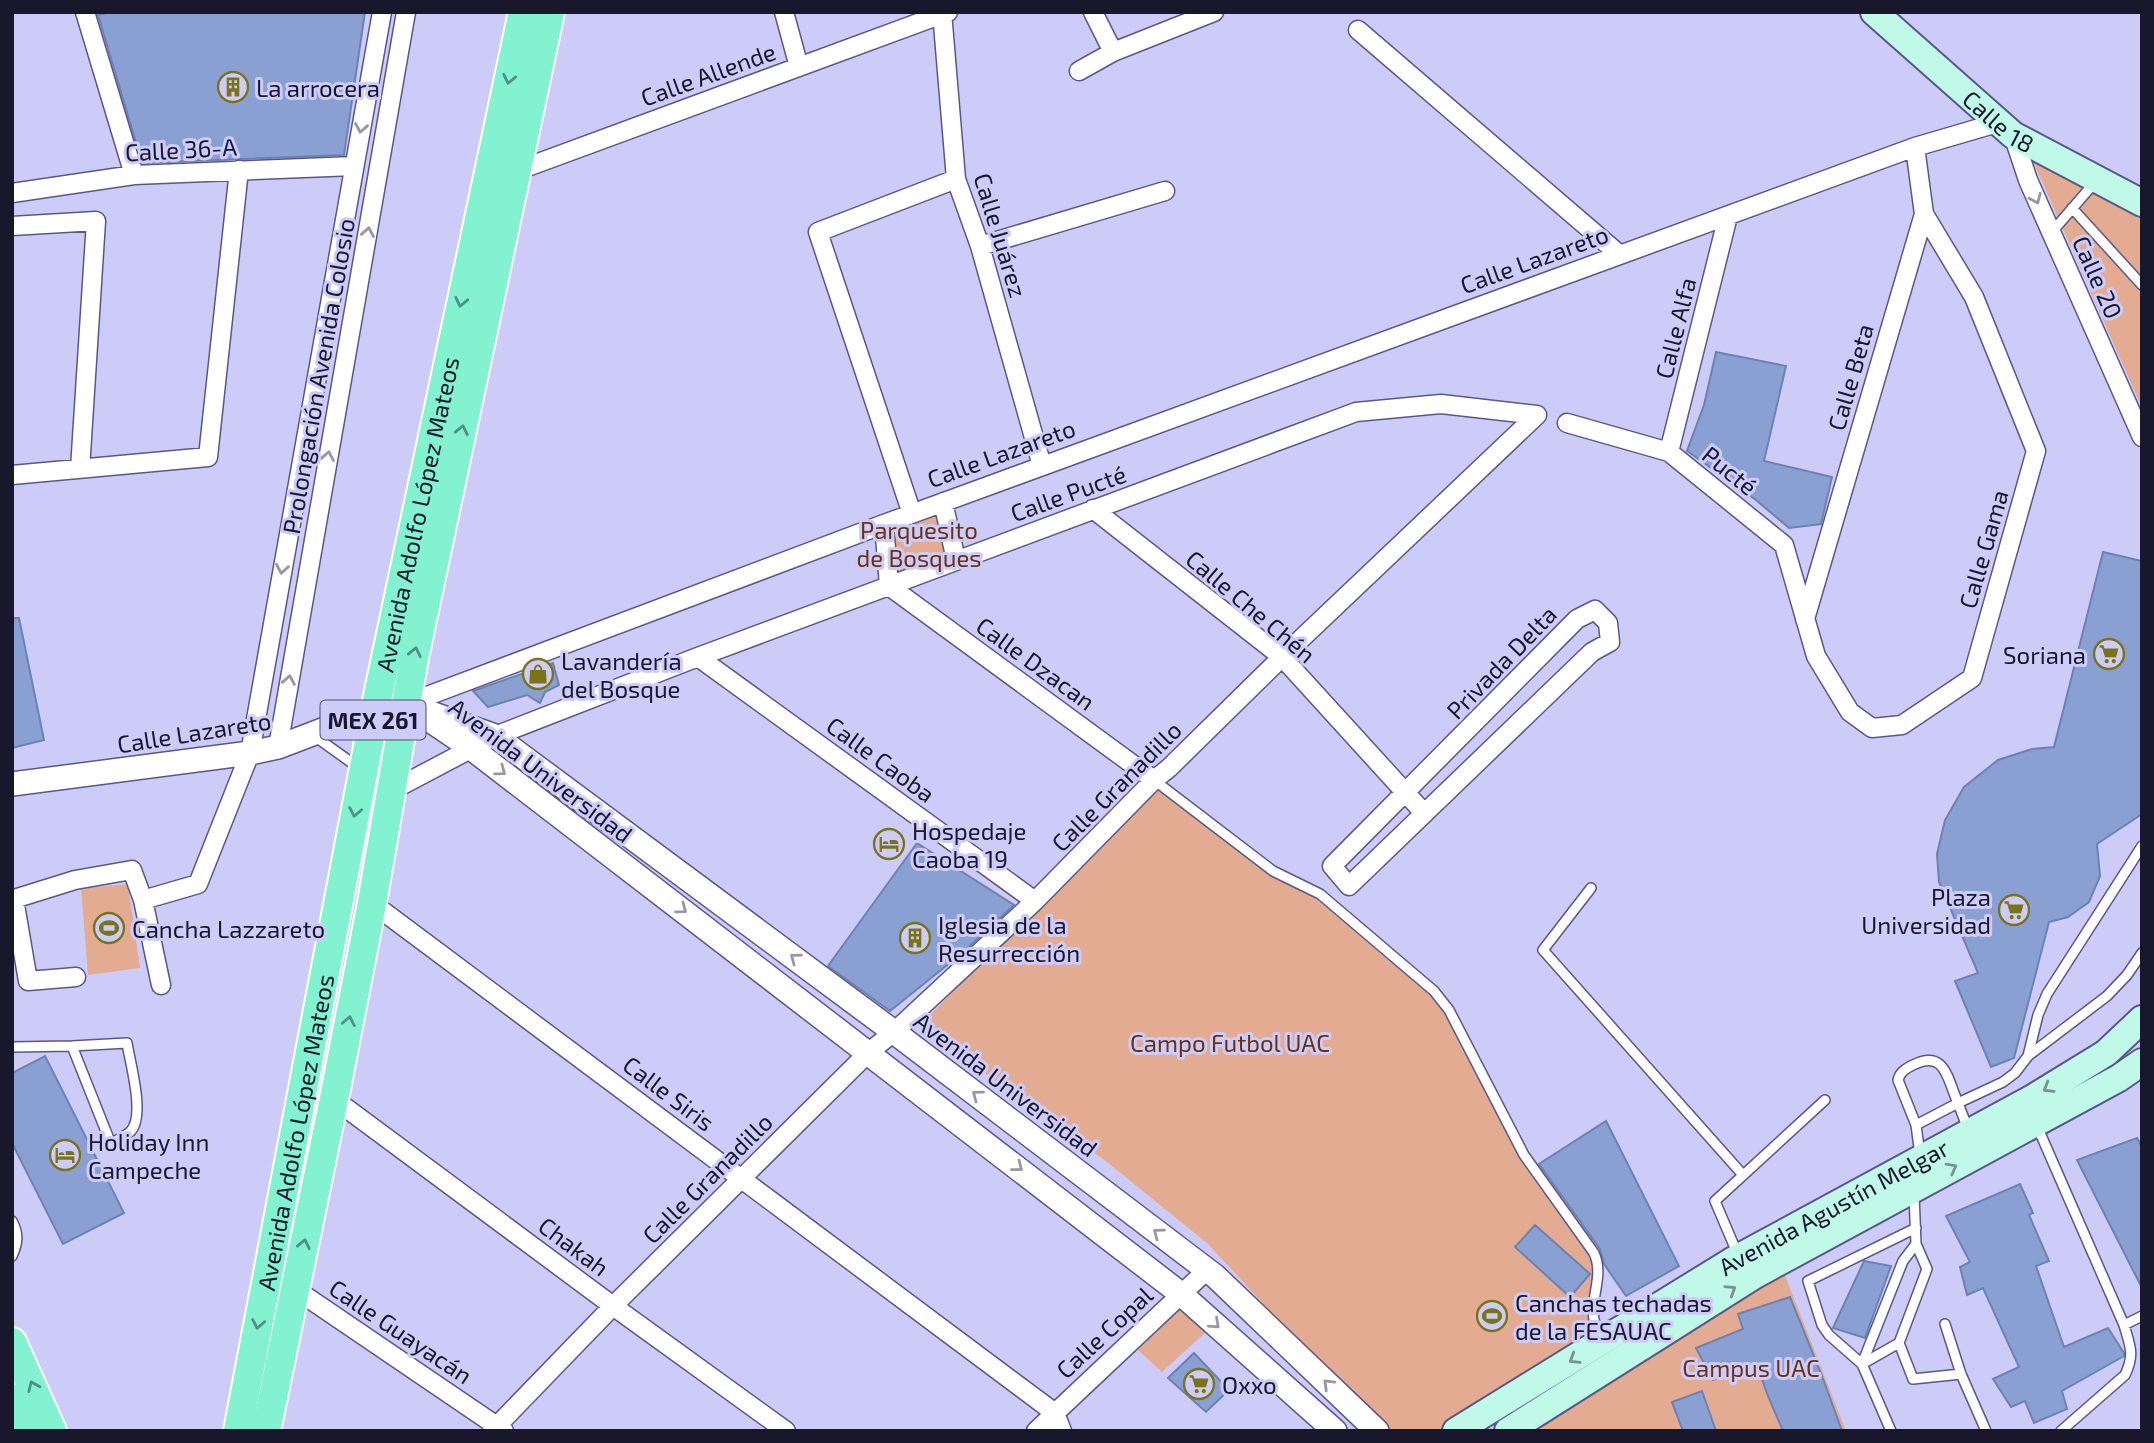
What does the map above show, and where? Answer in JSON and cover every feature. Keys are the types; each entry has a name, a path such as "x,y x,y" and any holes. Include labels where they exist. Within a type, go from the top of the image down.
{"main road":[{"name":"Avenida Adolfo López Mateos","path":"238,1431 374,710 523,12"},
{"name":"Avenida Adolfo López Mateos","path":"266,1431 372,903 406,704 550,12"},
{"name":"Calle 18","path":"1874,12 2005,129 2142,203"},
{"name":"Avenida Agustín Melgar","path":"1456,1431 1738,1257 2031,1099 2106,1053 2142,1018"},
{"name":"Avenida Agustín Melgar","path":"1508,1431 1755,1275 2140,1065"},
{"path":"12,1342 52,1431"},
{"path":"12,1398 27,1431"}],"street":[{"path":"85,12 134,175"},
{"path":"143,900 198,884 250,753 382,12"},
{"name":"Prolongación Avenida Colosio","path":"278,747 406,12"},
{"path":"784,12 799,67"},
{"path":"1093,12 1113,52"},
{"path":"1079,71 1113,52 1214,12"},
{"name":"Calle Allende","path":"486,185 517,170 944,13"},
{"name":"Calle Juárez","path":"944,13 956,179 980,246 1042,466"},
{"path":"1358,30 1620,255"},
{"name":"Calle Lazareto","path":"12,784 278,747 374,710 406,704 943,502 1914,147 2005,129"},
{"name":"Calle 20","path":"2005,129 2142,437"},
{"name":"Calle Beta","path":"1805,619 1924,214 1914,147"},
{"name":"Calle 36-A","path":"12,193 134,175 354,166"},
{"path":"12,475 208,457 239,170"},
{"path":"912,514 818,232 956,179"},
{"path":"980,246 1166,191"},
{"name":"Calle Gama","path":"1805,619 1816,656 1850,712 1872,728 1902,725 1972,678 2036,451 1974,297 1924,214"},
{"name":"Calle Alfa","path":"1669,452 1728,216"},
{"path":"12,226 96,221 80,469"},
{"name":"Calle Pucté","path":"391,791 495,736 698,657 1356,412 1441,404 1537,415"},
{"name":"Calle Granadillo","path":"498,1429 613,1306 869,1052 1035,901 1154,780 1537,415"},
{"name":"Pucté","path":"1566,423 1669,452 1784,545 1805,619"},
{"path":"943,502 956,560"},
{"name":"Calle Che Chén","path":"1093,509 1282,657 1424,813"},
{"path":"884,524 889,586"},
{"name":"Calle Dzacan","path":"889,586 1154,780"},
{"name":"Privada Delta","path":"1595,610 1608,623 1610,642 1592,652 1349,886 1332,866 1487,710 1577,618 1595,610"},
{"name":"Calle Caoba","path":"698,657 1035,901"},
{"path":"1510,687 1539,703"},
{"name":"Avenida Universidad","path":"406,704 495,736 894,1032 1207,1270 1377,1431"},
{"name":"Avenida Universidad","path":"406,704 471,748 1181,1294 1335,1431"},
{"path":"1487,710 1510,730"},
{"path":"76,976 28,981 14,899 75,880 132,870 143,900 161,985"},
{"name":"Calle Siris","path":"372,903 1055,1412"},
{"name":"Chakah","path":"334,1099 786,1431"},
{"name":"Calle Copal","path":"1036,1431 1207,1270"},
{"name":"Calle Guayacán","path":"266,1281 295,1289 498,1429"},
{"path":"1055,1412 1062,1431"}],"lane":[{"path":"2051,233 2097,179"},
{"path":"2072,208 2142,285"},
{"path":"312,734 363,771"},
{"path":"1154,780 1273,871 1320,894 1434,991 1449,1010 1524,1155 1594,1253 1599,1272 1594,1323 1603,1340"},
{"path":"2028,1056 2038,1016 2047,994 2142,846"},
{"path":"1591,888 1543,950 1743,1175"},
{"path":"1916,1125 2003,1082 2015,1073 2028,1056 2107,996 2127,975 2142,953"},
{"path":"12,1047 127,1042 138,1112 131,1131 111,1144 72,1046"},
{"path":"1920,1157 1916,1125 1898,1080 1905,1068 1923,1060 1937,1061 1969,1131"},
{"path":"1738,1257 1715,1201 1825,1100"},
{"path":"2036,1123 2124,1325 2132,1352 2124,1375 2061,1431"},
{"path":"1862,1364 1899,1343 1927,1269 1916,1244 1914,1189"},
{"path":"12,1221 17,1230 18,1245 12,1256"},
{"path":"1891,1431 1862,1364 1829,1335 1822,1325 1808,1282 1916,1228"},
{"path":"1862,1364 1903,1261 1916,1244"},
{"path":"2124,1325 2142,1316"},
{"path":"1945,1324 1961,1374 1986,1431"},
{"path":"1899,1343 1913,1379 1961,1374"}],"green space":[{"path":"2032,159 2142,217 2142,408"},
{"name":"Parquesito de Bosques","path":"941,506 953,559 891,581 888,526"},
{"name":"Campo Futbol UAC","path":"1154,780 1273,871 1320,894 1434,991 1524,1155 1594,1253 1595,1323 1603,1341 1456,1431 1381,1431 1208,1244 1107,1162 920,1026"},
{"name":"Cancha Lazzareto","path":"128,884 140,968 88,975 81,888"},
{"name":"Campus UAC","path":"1784,1273 1846,1431 1530,1431 1529,1427"},
{"path":"1183,1307 1207,1331 1162,1372 1138,1350"}],"building":[{"name":"La arrocera","path":"110,12 365,12 344,155 142,163 98,15"},
{"path":"1716,352 1786,366 1764,461 1832,477 1821,524 1789,528 1756,500 1687,451 1704,405"},
{"name":"Plaza Universidad","path":"2103,552 2142,561 2142,814 2097,844 2100,876 2089,902 2068,917 2049,922 2014,1058 1991,1067 1955,981 1978,973 1939,882 1937,854 1945,820 1964,787 1998,760 2032,749 2054,747"},
{"path":"12,618 19,618 44,740 12,748"},
{"name":"Lavandería del Bosque","path":"553,663 559,685 545,692 540,703 527,695 488,707 473,691"},
{"name":"Iglesia de la Resurrección","path":"917,843 1014,905 961,954 890,1011 828,966"},
{"path":"45,1056 124,1213 63,1244 12,1143 12,1073"},
{"path":"1606,1121 1679,1266 1626,1296 1604,1264 1600,1249 1539,1164"},
{"path":"2137,1138 2142,1147 2142,1288 2077,1160"},
{"path":"2020,1184 2033,1213 2029,1215 2049,1261 2036,1266 2064,1347 2108,1328 2124,1353 2124,1356 2062,1391 2067,1409 2034,1423 2025,1401 2011,1407 1993,1379 2019,1367 1983,1288 1967,1295 1960,1267 1970,1262 1946,1216"},
{"path":"1535,1225 1590,1274 1570,1297 1515,1247"},
{"path":"1864,1261 1891,1266 1865,1338 1833,1328"},
{"path":"1790,1297 1842,1431 1783,1431 1756,1363 1713,1380 1696,1348 1743,1329 1738,1314"},
{"name":"Oxxo","path":"1194,1353 1229,1390 1206,1412 1168,1378"},
{"path":"1702,1391 1716,1431 1683,1431 1672,1402"}],"place":[{"name":"La arrocera","path":"233,87"},
{"name":"Soriana","path":"2109,654"},
{"name":"Lavandería del Bosque","path":"538,674"},
{"name":"Hospedaje Caoba 19","path":"889,844"},
{"name":"Plaza Universidad","path":"2014,910"},
{"name":"Cancha Lazzareto","path":"109,928"},
{"name":"Iglesia de la Resurrección","path":"915,938"},
{"name":"Holiday Inn Campeche","path":"65,1155"},
{"name":"Canchas techadas de la FESAUAC","path":"1492,1316"},
{"name":"Oxxo","path":"1199,1384"}]}
